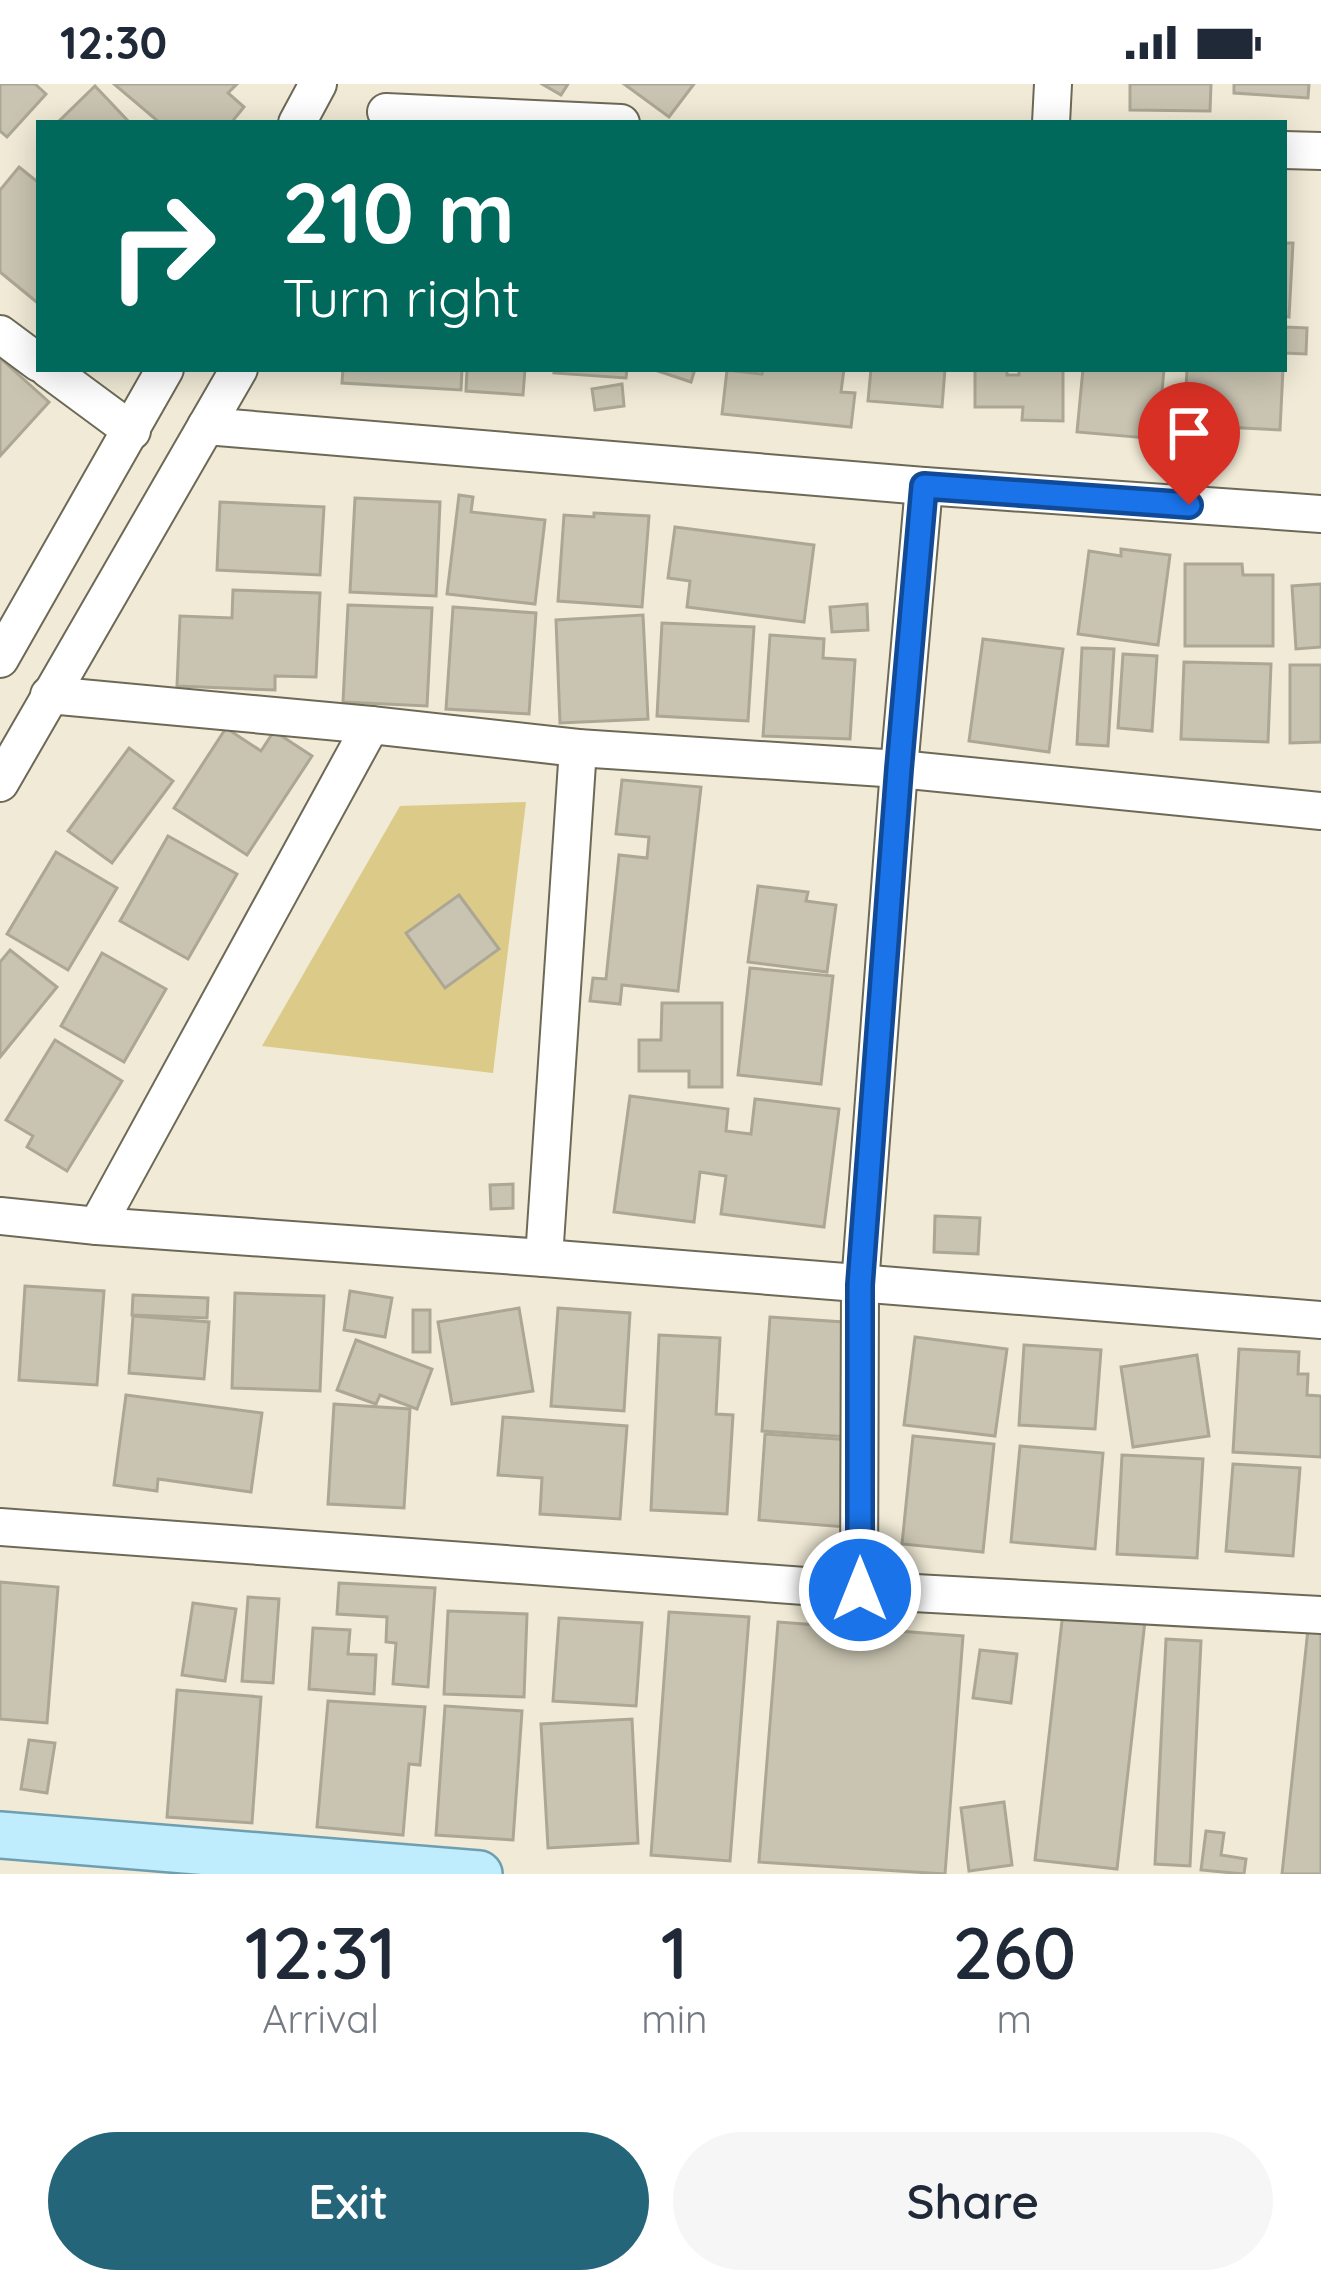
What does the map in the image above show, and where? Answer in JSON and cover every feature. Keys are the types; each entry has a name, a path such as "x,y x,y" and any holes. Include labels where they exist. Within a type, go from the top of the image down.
{"main road":[{"path":"0,1835 479,1874"}],"street":[{"path":"299,120 318,84"},
{"path":"1051,120 1054,84"},
{"path":"389,106 580,120"},
{"path":"1287,150 1321,151"},
{"path":"0,334 36,361"},
{"path":"52,372 132,430"},
{"path":"0,659 163,372"},
{"path":"0,783 237,372"},
{"path":"206,426 1321,514"},
{"path":"860,1590 860,1285 924,486"},
{"path":"49,695 578,748 899,769 1321,811"},
{"path":"97,1226 371,725"},
{"path":"544,1258 578,748"},
{"path":"0,1216 1321,1320"},
{"path":"0,1527 860,1590 1321,1615"}],"shaded area":[{"path":"526,802 493,1073 262,1046 400,806"}],"building":[{"path":"0,84 35,84 46,94 7,137 0,131"},
{"path":"114,84 237,84 228,93 244,107 233,120 156,120"},
{"path":"542,84 568,84 561,95"},
{"path":"624,84 694,84 669,117"},
{"path":"1130,84 1211,84 1210,111 1130,110"},
{"path":"1234,84 1309,84 1308,98 1234,93"},
{"path":"95,86 127,120 60,120"},
{"path":"19,167 36,181 36,302 0,272 0,190"},
{"path":"1287,243 1293,243 1289,317"},
{"path":"1287,327 1307,328 1306,354 1287,353"},
{"path":"0,358 49,402 0,456"},
{"path":"343,372 462,372 461,390 342,383"},
{"path":"467,372 525,372 523,395 466,391"},
{"path":"554,372 627,372 626,378"},
{"path":"661,372 694,372 691,382"},
{"path":"727,372 844,372 841,392 855,393 851,427 722,414"},
{"path":"871,372 945,372 942,407 868,401"},
{"path":"975,372 1063,372 1063,421 1022,420 1023,407 975,407"},
{"path":"1083,372 1164,372 1158,439 1077,432"},
{"path":"1187,372 1283,372 1280,430 1184,425"},
{"path":"622,384 624,406 595,410 592,389"},
{"path":"459,495 473,497 471,512 545,520 535,604 447,594"},
{"path":"355,498 440,502 436,596 350,592"},
{"path":"220,502 324,507 320,575 217,570"},
{"path":"594,513 649,516 642,607 558,601 564,515 594,517"},
{"path":"675,527 814,545 804,622 687,607 690,581 668,578"},
{"path":"1121,549 1170,555 1158,645 1078,634 1089,551 1121,556"},
{"path":"1185,564 1242,564 1243,575 1273,575 1273,646 1185,646"},
{"path":"1321,584 1321,647 1296,649 1292,586"},
{"path":"233,590 320,593 316,677 275,676 275,690 177,686 180,616 232,618"},
{"path":"867,604 868,630 832,632 830,607"},
{"path":"348,605 432,608 427,706 343,702"},
{"path":"453,607 536,613 529,714 446,709"},
{"path":"643,615 648,719 560,723 556,620"},
{"path":"662,623 754,627 748,721 657,716"},
{"path":"770,635 824,639 823,658 855,660 850,739 763,736"},
{"path":"983,639 1063,649 1049,752 969,741"},
{"path":"1082,648 1114,649 1108,746 1077,744"},
{"path":"1123,654 1157,656 1152,731 1118,728"},
{"path":"1184,662 1271,664 1268,742 1181,739"},
{"path":"1290,665 1321,665 1321,742 1290,743"},
{"path":"226,728 261,751 274,731 312,756 247,855 174,808"},
{"path":"129,748 173,781 112,863 68,831"},
{"path":"622,780 701,787 678,991 622,985 620,1004 590,1001 593,978 606,979 619,855 647,858 649,837 616,834"},
{"path":"168,836 237,874 188,959 120,921"},
{"path":"56,852 117,888 68,970 7,934"},
{"path":"758,886 808,892 806,901 836,905 827,972 748,962"},
{"path":"459,895 499,949 445,988 406,933"},
{"path":"10,950 57,987 0,1057 0,962"},
{"path":"102,953 166,989 124,1062 61,1026"},
{"path":"750,968 833,976 821,1084 738,1075"},
{"path":"662,1003 722,1003 722,1087 689,1087 689,1071 639,1071 639,1040 661,1040"},
{"path":"55,1040 122,1081 67,1171 27,1147 33,1136 6,1120"},
{"path":"630,1096 728,1109 726,1131 751,1134 755,1099 839,1109 824,1227 721,1214 726,1176 700,1172 694,1222 614,1212"},
{"path":"513,1184 513,1208 491,1209 490,1185"},
{"path":"935,1216 980,1218 978,1254 934,1252"},
{"path":"25,1286 104,1291 97,1385 19,1380"},
{"path":"350,1291 392,1298 385,1337 344,1330"},
{"path":"235,1293 324,1296 320,1391 232,1388"},
{"path":"133,1295 208,1298 207,1318 132,1315"},
{"path":"519,1308 533,1391 452,1404 438,1322"},
{"path":"558,1308 630,1313 624,1411 551,1406"},
{"path":"413,1310 430,1310 430,1352 413,1352"},
{"path":"133,1316 209,1322 204,1379 129,1373"},
{"path":"770,1317 858,1323 849,1437 762,1431"},
{"path":"659,1335 720,1338 716,1414 733,1415 727,1514 651,1510"},
{"path":"915,1337 1007,1349 995,1436 904,1425"},
{"path":"356,1340 432,1369 417,1409 380,1395 376,1404 337,1390"},
{"path":"1024,1345 1101,1350 1095,1429 1019,1425"},
{"path":"1239,1349 1299,1352 1298,1374 1308,1374 1307,1395 1321,1396 1321,1457 1233,1452"},
{"path":"1197,1355 1209,1436 1133,1447 1121,1367"},
{"path":"126,1395 262,1413 251,1492 158,1479 157,1491 114,1485"},
{"path":"334,1404 410,1409 404,1508 328,1504"},
{"path":"503,1417 627,1426 620,1519 540,1514 542,1478 498,1475"},
{"path":"765,1434 851,1440 845,1527 759,1520"},
{"path":"913,1436 994,1444 983,1552 902,1544"},
{"path":"1020,1446 1103,1453 1095,1549 1011,1542"},
{"path":"1122,1455 1203,1459 1197,1558 1117,1554"},
{"path":"1233,1464 1300,1468 1293,1556 1226,1551"},
{"path":"0,1582 58,1587 47,1723 0,1719"},
{"path":"339,1583 435,1588 428,1687 393,1684 396,1643 386,1642 387,1617 337,1614"},
{"path":"248,1597 279,1599 273,1683 242,1681"},
{"path":"193,1603 236,1609 225,1681 182,1675"},
{"path":"448,1611 527,1614 524,1697 444,1694"},
{"path":"669,1612 749,1617 730,1861 651,1855"},
{"path":"1063,1612 1145,1621 1117,1869 1035,1860"},
{"path":"559,1618 642,1623 636,1706 553,1701"},
{"path":"778,1622 963,1636 945,1874 759,1862"},
{"path":"313,1628 350,1630 348,1654 376,1655 374,1694 309,1689"},
{"path":"1308,1629 1321,1630 1321,1874 1282,1874"},
{"path":"1166,1639 1201,1641 1190,1866 1155,1864"},
{"path":"980,1650 1017,1654 1011,1703 973,1698"},
{"path":"177,1690 261,1697 252,1823 167,1817"},
{"path":"328,1701 425,1707 420,1765 409,1764 403,1835 317,1827"},
{"path":"445,1706 522,1711 513,1840 436,1835"},
{"path":"632,1719 638,1843 548,1848 541,1724"},
{"path":"29,1740 55,1743 47,1793 21,1789"},
{"path":"1004,1802 1012,1865 969,1871 961,1808"},
{"path":"1206,1831 1224,1833 1221,1855 1246,1859 1244,1874 1201,1870"}],"route":[{"path":"860,1590 860,1285 924,486 1189,505"}]}
